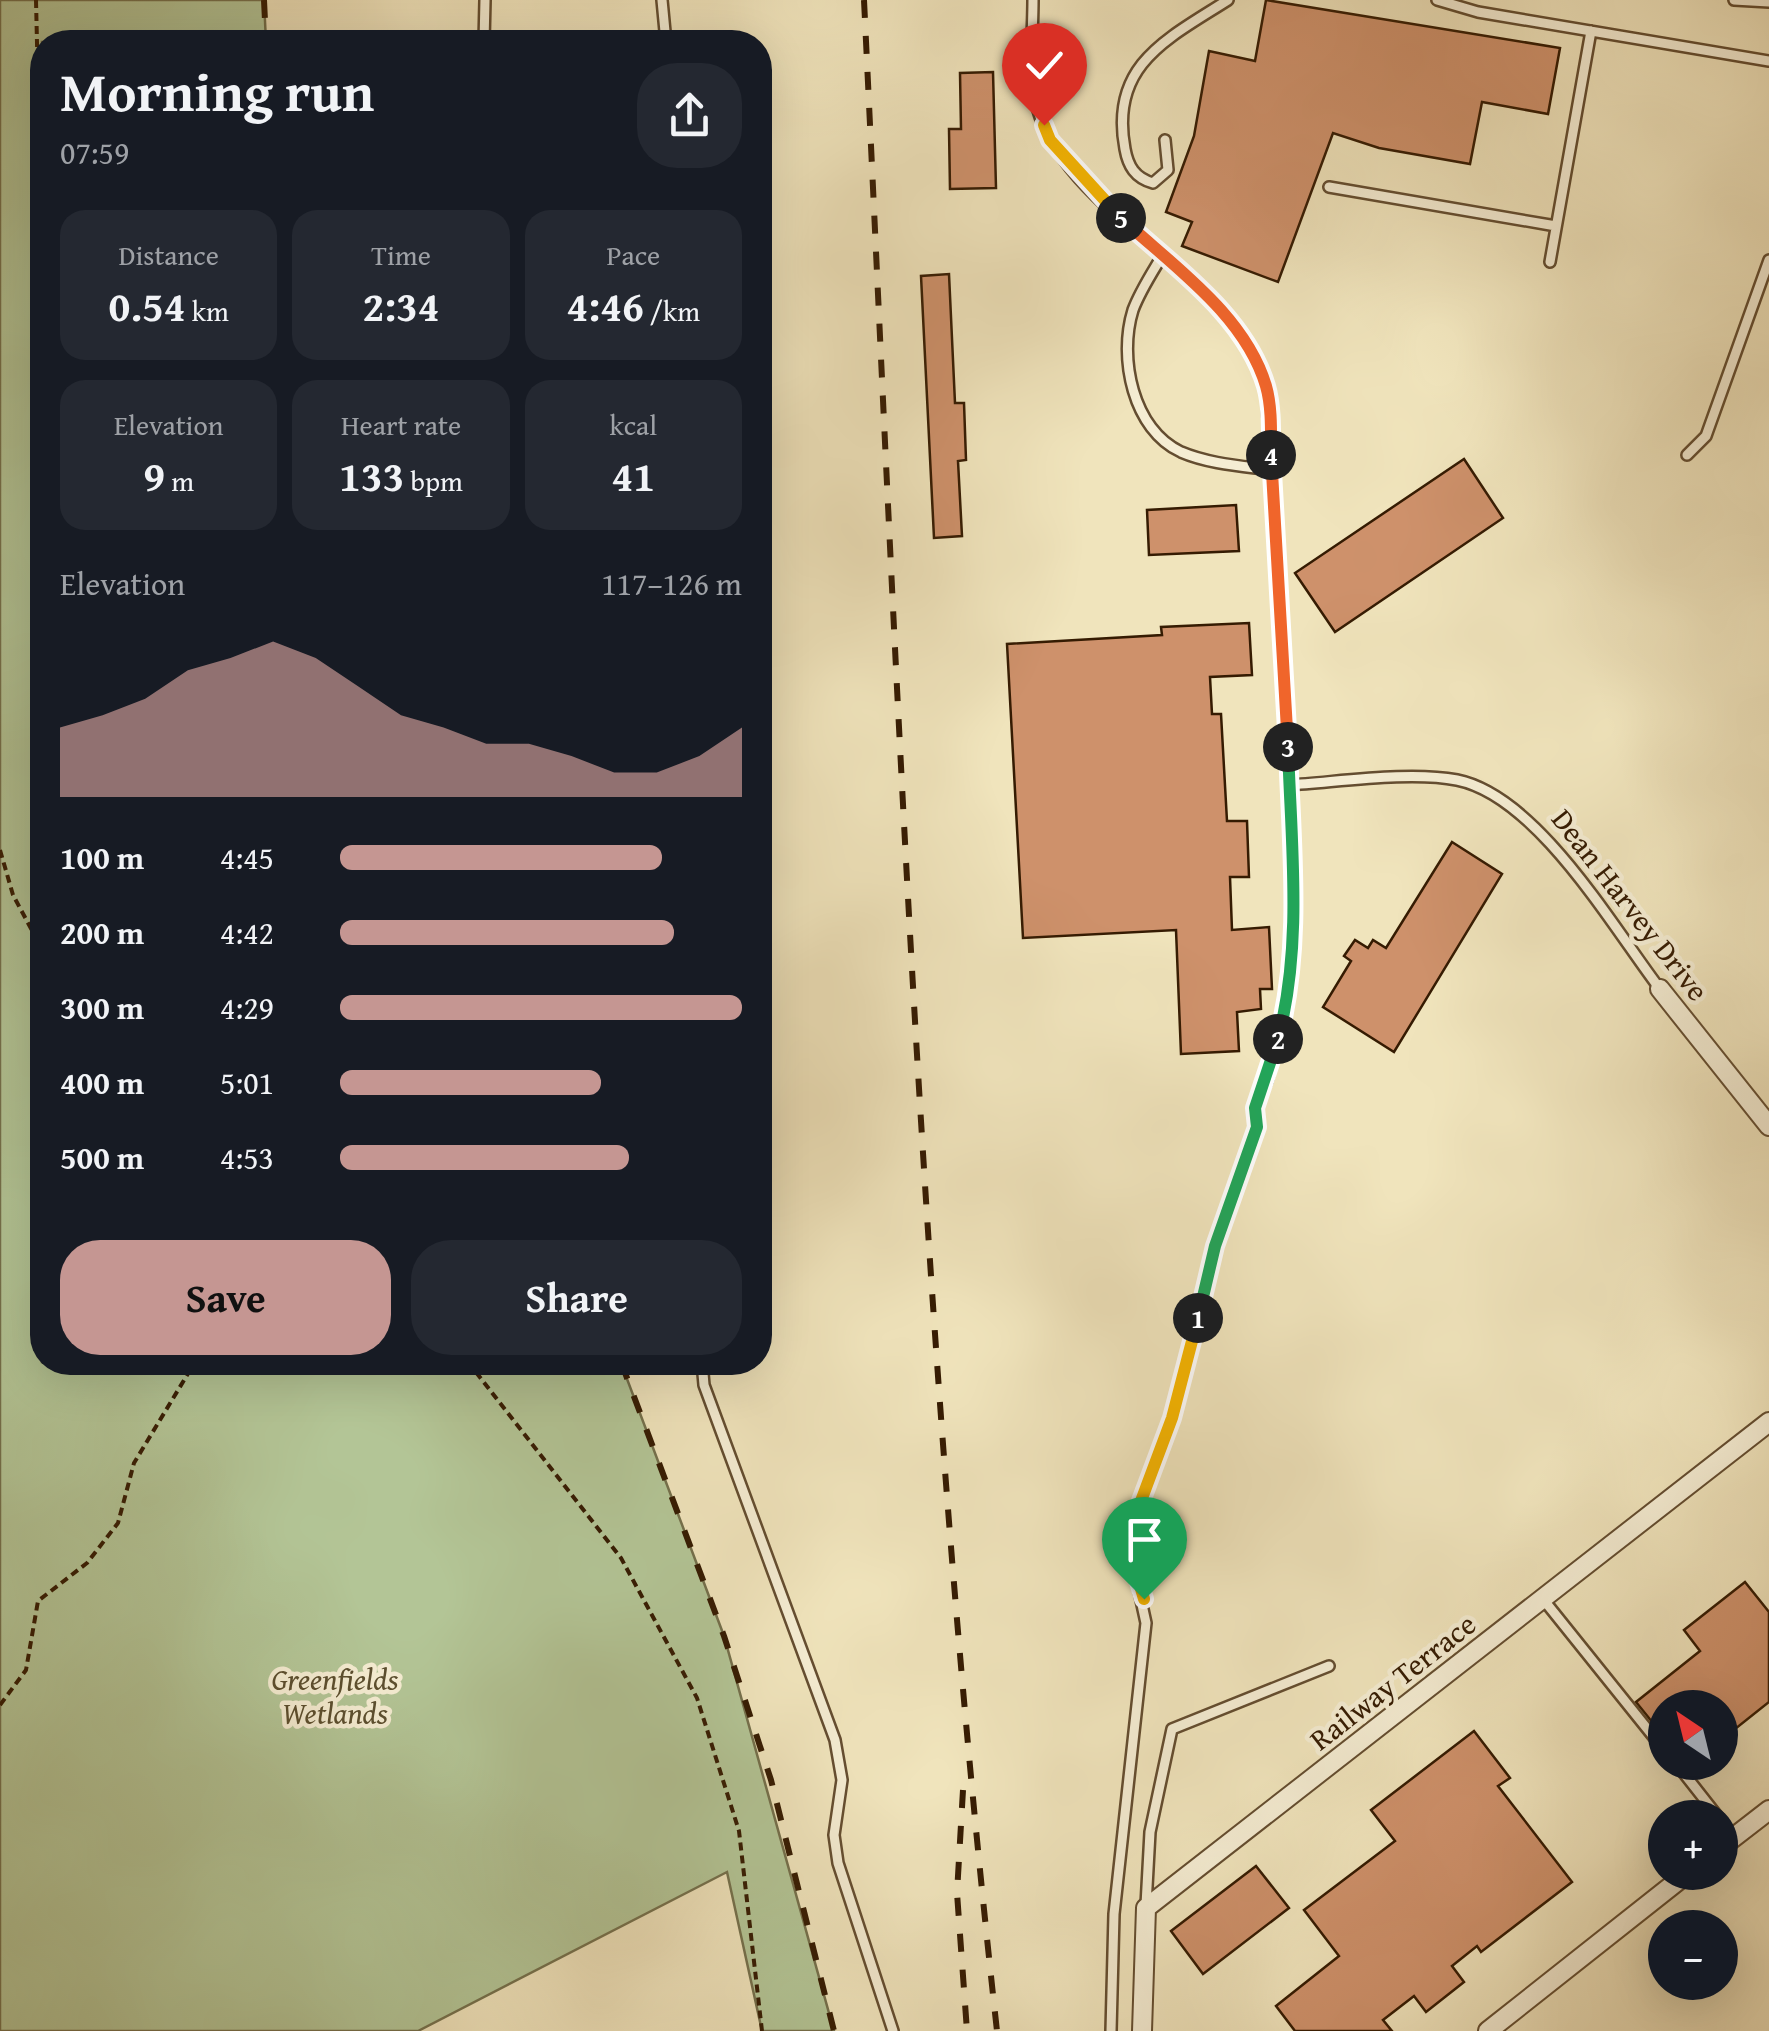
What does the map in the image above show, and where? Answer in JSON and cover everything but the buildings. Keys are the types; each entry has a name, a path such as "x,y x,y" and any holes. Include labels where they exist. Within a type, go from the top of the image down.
{"street":[{"name":"Dean Harvey Drive","path":"1660,989 1769,1126"},
{"name":"Railway Terrace","path":"1146,1908 1769,1422"},
{"path":"1738,1834 1769,1810"},
{"path":"1488,2031 1666,1890"},
{"path":"1142,2031 1146,1908"}],"lane":[{"path":"484,30 485,0"},
{"path":"662,0 665,30"},
{"path":"1033,0 1034,98 1050,140 1112,209 1221,312 1247,343 1266,386 1289,785 1294,923 1288,1001 1267,1081 1255,1108 1257,1127 1215,1246 1172,1418 1132,1525 1132,1558 1146,1623 1114,1914 1111,2031"},
{"path":"1165,140 1168,170 1153,182 1143,180 1132,170 1122,132 1122,111 1138,64 1228,0"},
{"path":"1437,0 1496,15 1769,61"},
{"path":"1496,15 1498,0"},
{"path":"1734,0 1769,2"},
{"path":"1550,262 1590,31"},
{"path":"1329,187 1556,226"},
{"path":"1162,256 1133,311 1128,338 1132,388 1140,408 1156,434 1179,451 1215,462 1272,470"},
{"path":"1687,455 1706,436 1769,260"},
{"name":"Dean Harvey Drive","path":"1289,785 1444,778 1490,792 1524,814 1537,828 1660,989"},
{"path":"703,1375 834,1740 842,1780 834,1835 838,1863 893,2031"},
{"path":"1543,1599 1648,1730"},
{"path":"1146,1908 1150,1832 1172,1729 1329,1666"},
{"path":"1688,1780 1705,1800"}],"path":[{"path":"36,0 37,30"},
{"path":"0,850 14,894 30,925"},
{"path":"0,1704 26,1670 38,1601 87,1564 118,1523 134,1463 187,1375"},
{"path":"478,1375 621,1558 697,1698 739,1831 762,2031"}],"green space":[{"name":"Greenfields Wetlands","path":"0,0 264,0 265,30 30,30 30,1375 626,1375 724,1636 834,2031 762,2031 727,1872 418,2031 0,2031"}],"railway":[{"path":"264,0 265,30"},
{"path":"864,0 901,762 931,1271 949,1525 997,2031"},
{"path":"626,1375 724,1636 771,1780 834,2031"},
{"path":"963,1790 957,1893 967,2031"}],"route":[{"path":"1044,125 1050,140 1070,164 1221,312 1247,343 1266,386 1270,419 1288,725 1294,923 1288,1001 1267,1081 1255,1108 1257,1127 1215,1246 1172,1418 1132,1525 1132,1558 1144,1599"}]}
